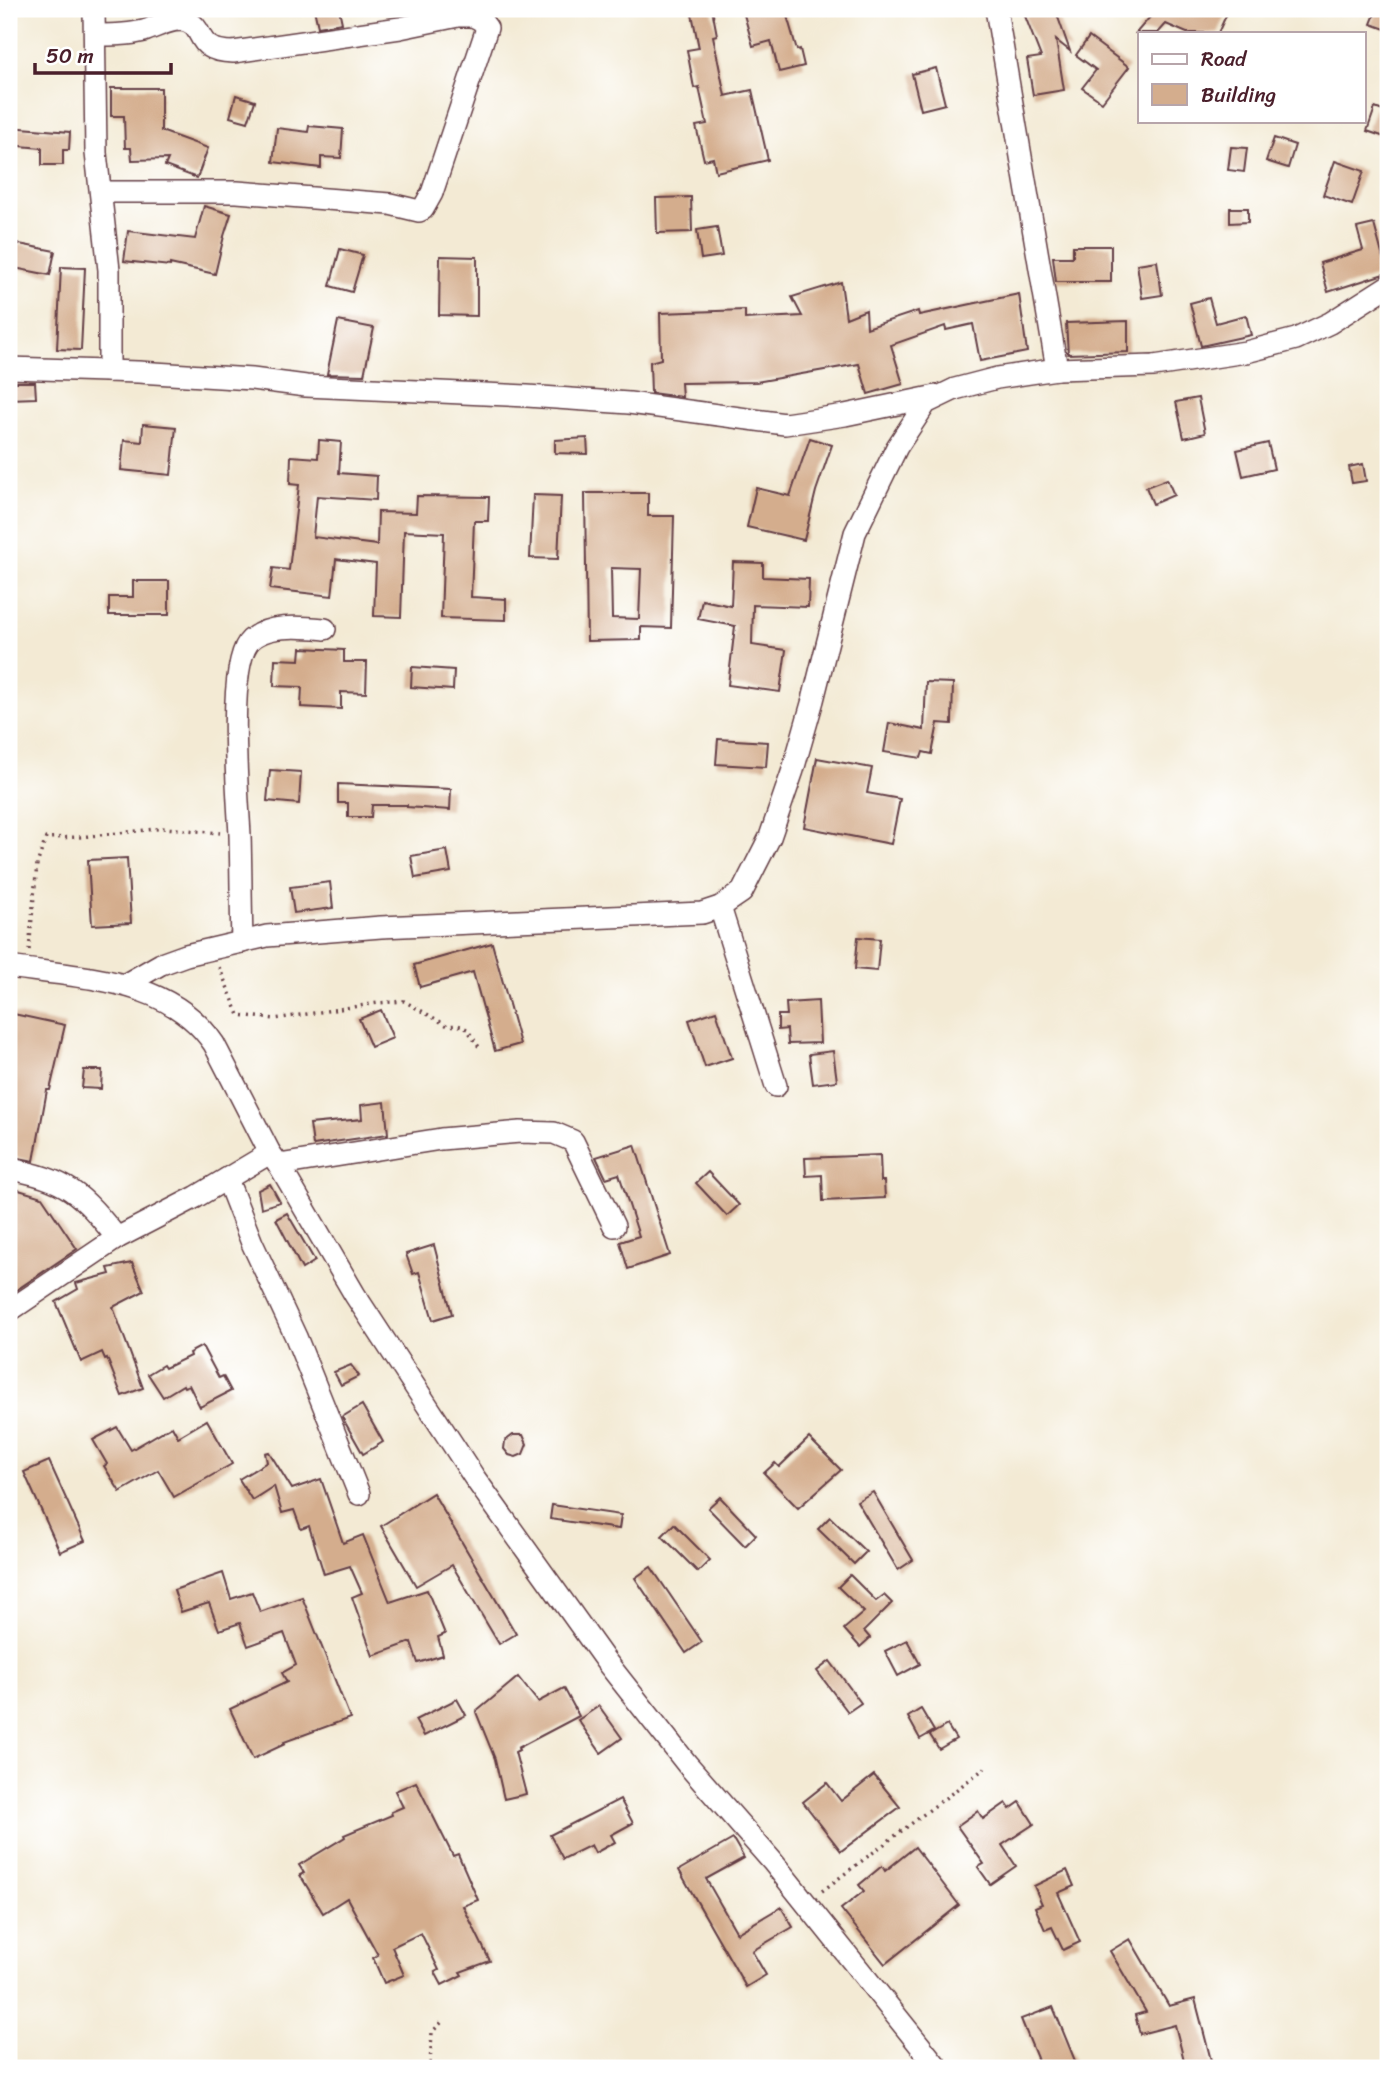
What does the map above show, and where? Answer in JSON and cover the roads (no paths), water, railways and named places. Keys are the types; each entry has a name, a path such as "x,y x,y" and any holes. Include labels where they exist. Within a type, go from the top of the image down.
{"street":[{"path":"94,9 94,112 110,270 110,371"},
{"path":"996,9 1057,369"},
{"path":"95,35 144,31 169,22 184,21 195,28 203,42 211,48 233,52 400,28 458,16 472,16 481,20 487,28 432,193 419,211 390,204 237,192 102,192"},
{"path":"9,368 110,371 252,379 317,387 527,396 629,404 785,424 845,415 938,395 997,378 1057,369 1154,366 1258,349 1296,339 1330,323 1388,286"},
{"path":"126,984 161,964 186,955 267,936 382,927 702,913 720,907 742,892 770,837 793,770 859,523 897,447 926,403 938,395"},
{"path":"242,942 236,719 240,672 247,645 263,632 307,627 325,629"},
{"path":"720,907 776,1086"},
{"path":"18,968 126,984 173,1004 188,1013 203,1028 274,1159 355,1296 474,1477 605,1660 687,1764 772,1861 938,2068"},
{"path":"9,1311 117,1238 227,1179 274,1159 441,1139 520,1132 554,1133 573,1141 614,1226"},
{"path":"9,1170 39,1175 63,1184 89,1205 117,1238"},
{"path":"227,1179 252,1243 296,1337 359,1494"}]}
